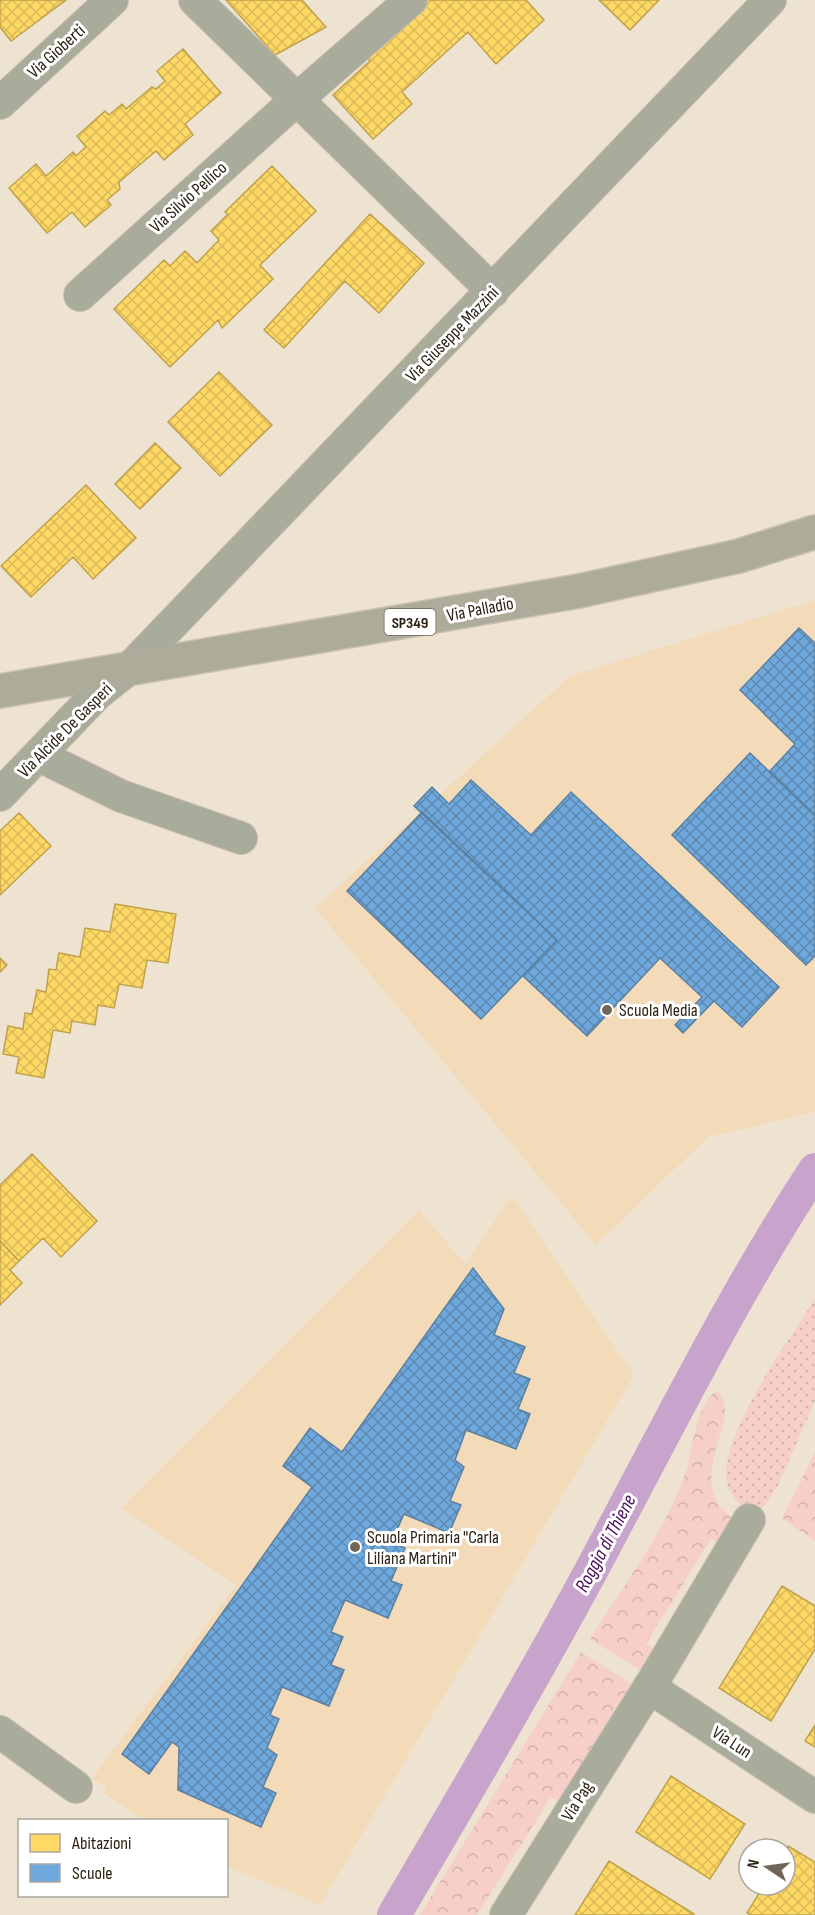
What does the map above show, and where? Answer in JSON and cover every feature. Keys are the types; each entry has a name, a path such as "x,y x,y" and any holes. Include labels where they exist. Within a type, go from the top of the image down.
{"main road":[{"name":"Via Palladio","path":"0,691 132,666 408,622 579,591 739,556 815,532"}],"street":[{"name":"Via Gioberti","path":"0,103 112,0"},
{"path":"195,0 493,291"},
{"name":"Via Silvio Pellico","path":"80,295 296,100 411,0"},
{"name":"Via Giuseppe Mazzini","path":"132,666 770,0"},
{"name":"Via Alcide De Gasperi","path":"0,795 40,756 97,694 132,666"},
{"path":"40,756 120,796 241,838"},
{"name":"Via Pag","path":"506,1915 649,1687 749,1520"},
{"name":"Via Lun","path":"649,1687 815,1797"},
{"path":"0,1732 76,1787"}],"shaded area":[{"name":"Scuola Media","path":"815,600 815,1112 708,1137 596,1245 315,908 570,676"},
{"name":"Scuola Primaria \"Carla Liliana Martini\"","path":"512,1196 634,1375 320,1905 228,1866 228,1819 141,1819 104,1793 107,1788 92,1778 236,1585 121,1508 419,1210 465,1264"}],"green space":[{"path":"815,1299 815,1401 779,1483 767,1503 756,1515 736,1500 728,1487 726,1468 732,1444 757,1391"},
{"path":"717,1391 724,1402 724,1416 712,1469 712,1487 719,1505 736,1521 721,1545 711,1539 646,1644 656,1650 643,1672 590,1639 643,1557 668,1513 686,1471 700,1415 710,1396"},
{"path":"815,1452 815,1541 782,1518"},
{"path":"581,1652 633,1685 562,1804 551,1797 477,1915 420,1915"}],"building: Abitazioni":[{"path":"0,0 66,0 11,41 0,27"},
{"path":"226,0 302,0 326,27 275,55"},
{"path":"416,0 526,0 544,20 496,64 468,32 402,92 412,104 373,139 333,95 370,61 360,51"},
{"path":"599,0 659,0 630,30"},
{"path":"183,49 221,93 185,124 193,135 164,160 156,151 119,182 120,189 107,200 111,205 85,227 72,212 47,233 9,188 36,164 46,176 73,152 76,156 86,147 77,136 105,111 109,115 122,104 126,109 152,87 156,89 165,81 157,71"},
{"path":"272,166 316,211 260,265 273,279 222,328 218,320 170,367 114,309 164,260 170,266 185,251 197,263 219,240 211,231 228,214 225,212"},
{"path":"370,214 424,263 379,313 345,281 284,348 264,330"},
{"path":"219,372 272,425 220,476 168,422"},
{"path":"155,443 181,468 140,509 115,484"},
{"path":"86,485 136,538 93,579 73,557 31,597 1,566"},
{"path":"19,813 51,846 0,895 0,831"},
{"path":"115,904 176,914 168,963 147,960 142,988 119,984 114,1008 98,1005 95,1025 72,1021 70,1033 53,1030 44,1078 16,1073 19,1057 3,1054 8,1026 23,1029 25,1013 32,1014 37,990 46,992 49,969 56,970 59,953 80,957 85,928 110,932"},
{"path":"0,958 7,965 0,972"},
{"path":"32,1154 97,1221 61,1257 43,1238 19,1261 0,1241 0,1185"},
{"path":"0,1241 19,1261 10,1270 22,1283 0,1305"},
{"path":"782,1586 815,1606 815,1649 771,1721 719,1688"},
{"path":"815,1725 815,1747 805,1741"},
{"path":"671,1776 745,1824 710,1879 636,1832"},
{"path":"797,1851 815,1862 815,1915 751,1915 747,1913 757,1897 797,1897"},
{"path":"609,1861 694,1914 694,1915 575,1915"}],"building: Scuole":[{"path":"799,628 815,643 815,816 769,772 795,744 740,690"},
{"path":"750,753 815,816 815,956 806,965 672,835"},
{"path":"471,780 531,835 571,792 779,987 742,1027 714,1001 683,1033 675,1025 702,997 660,958 587,1036 523,976 557,940 414,806 432,787 449,804"},
{"path":"422,812 557,940 481,1019 347,891"},
{"path":"473,1268 504,1309 494,1335 525,1347 514,1373 530,1379 518,1409 530,1414 516,1449 466,1430 455,1460 464,1467 450,1501 461,1505 449,1533 404,1514 391,1543 405,1548 391,1581 402,1585 388,1618 345,1600 331,1632 343,1637 331,1665 344,1670 329,1706 282,1687 270,1715 279,1719 267,1748 277,1755 263,1787 276,1793 261,1827 178,1790 179,1747 172,1742 149,1774 122,1754 312,1487 283,1466 310,1428 342,1452"}],"waterway":[{"name":"Roggia di Thiene","path":"394,1915 544,1656 727,1317 784,1218 815,1170"}],"place":[{"name":"Scuola Media","path":"607,1010"},
{"name":"Scuola Primaria \"Carla Liliana Martini\"","path":"355,1547"}]}
